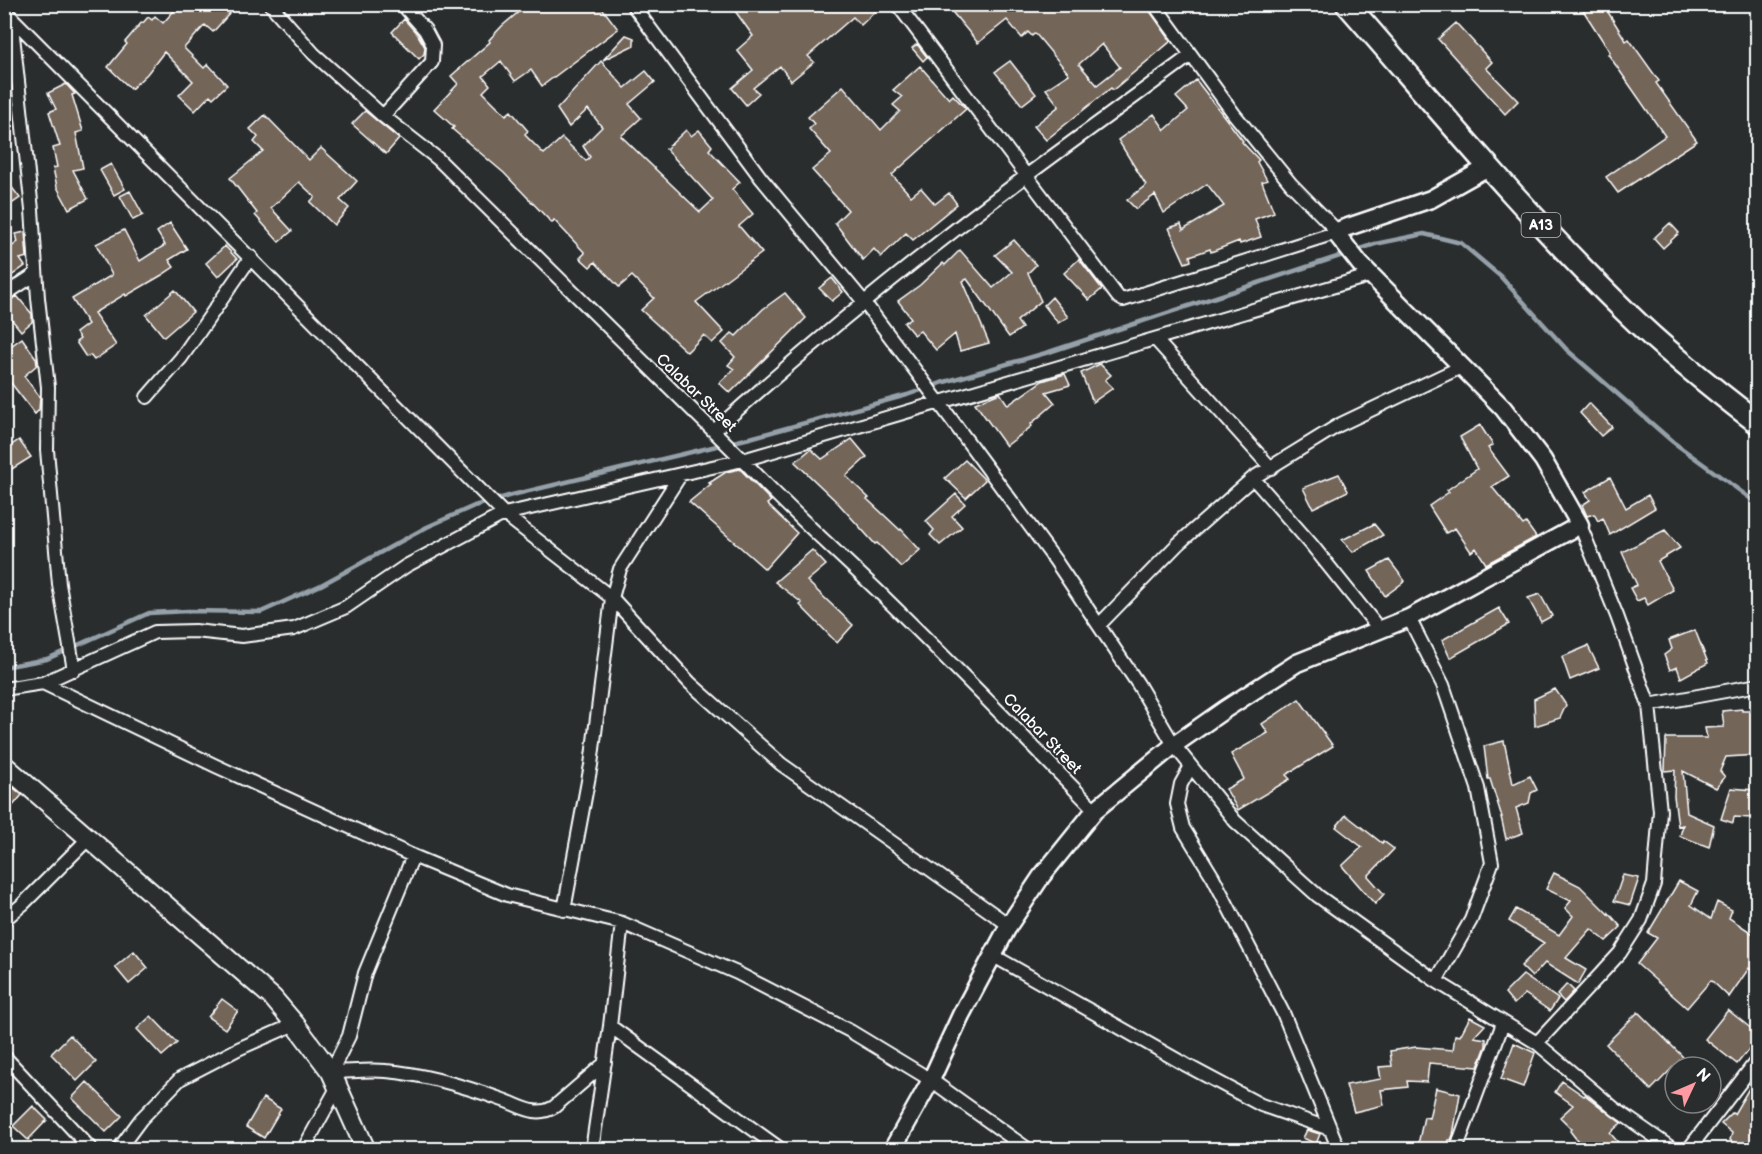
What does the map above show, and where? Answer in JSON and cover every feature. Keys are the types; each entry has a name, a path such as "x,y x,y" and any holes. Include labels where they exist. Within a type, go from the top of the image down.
{"highway":[{"name":"A13","path":"1347,4 1488,167 1627,313 1758,423"}],"main road":[{"path":"4,765 264,990 295,1024 334,1080 366,1149"}],"street":[{"name":"Calabar Street","path":"270,4 314,54 383,116 438,159 714,431 778,498 879,592 1095,810"},
{"path":"383,116 432,62 433,45 425,30 402,4"},
{"path":"632,4 761,178 864,302 915,370 1055,560 1138,684 1190,768 1234,821 1318,896 1436,981 1537,1043 1615,1109 1674,1149"},
{"path":"897,4 1118,297 1123,300 1338,232 1431,199 1488,167"},
{"path":"1154,4 1291,184 1338,232 1338,236 1348,250 1461,368 1503,408 1543,460 1580,525 1617,616 1649,705 1660,812 1654,884 1641,920 1620,953 1537,1043"},
{"path":"8,14 502,512 612,598 690,683 781,765 1009,925"},
{"path":"8,14 32,210 48,387 48,450 59,584 73,666"},
{"path":"714,431 790,363 864,302 1027,176 1191,55"},
{"path":"147,397 182,358 251,257"},
{"path":"4,689 43,683 73,666 155,633 195,631 242,636 294,629 346,607 406,566 502,512 681,474 936,399 1155,339 1366,269"},
{"path":"4,295 36,274"},
{"path":"1155,339 1271,468"},
{"path":"1099,625 1178,544 1253,478 1339,425 1461,368"},
{"path":"564,910 591,765 612,598 620,568 681,474"},
{"path":"1253,478 1311,544 1380,630"},
{"path":"892,1149 931,1080 961,1015 1009,925 1041,877 1095,810 1174,745 1297,663 1409,618 1580,525"},
{"path":"1409,618 1443,685 1478,788 1492,863 1471,920 1436,981"},
{"path":"43,683 216,766 413,856 507,895 622,923 737,973 850,1032 931,1080 1029,1149"},
{"path":"1649,705 1758,685"},
{"path":"1190,768 1181,784 1177,804 1184,828 1213,877 1284,1015 1340,1149"},
{"path":"4,920 88,839"},
{"path":"303,1149 334,1080 365,973 413,856"},
{"path":"592,1149 622,923"},
{"path":"992,955 1176,1060 1261,1105 1330,1129"},
{"path":"1456,1149 1503,1023"},
{"path":"118,1149 141,1119 180,1079 238,1049 295,1024"},
{"path":"610,1026 782,1149"},
{"path":"4,1056 92,1149"},
{"path":"1688,1149 1758,1059"},
{"path":"334,1080 386,1070 434,1080 502,1099 535,1113 546,1112 554,1107 605,1063"}],"building":[{"path":"180,4 238,4 213,32 205,25 184,48 204,68 208,64 227,85 213,98 210,95 195,111 179,95 193,81 164,52 147,74 131,89 108,67 142,22 148,17 152,20 155,16 163,23"},
{"path":"528,4 599,4 618,29 542,86 531,70 515,81 501,61 483,76 490,85 483,92 506,115 511,111 528,131 526,136 544,154 562,138 586,161 590,157 583,146 602,127 588,109 569,127 557,109 601,61 625,88 646,71 655,82 629,104 641,118 621,136 700,212 713,200 666,149 686,130 691,136 699,130 712,146 709,150 740,182 732,189 753,214 739,226 762,253 696,302 724,332 712,343 704,335 687,352 641,310 654,298 632,276 619,287 595,262 590,267 580,258 585,253 554,220 552,223 504,173 452,129 454,127 434,109 458,84 451,76 490,42 489,40 502,26"},
{"path":"730,4 883,4 861,25 853,17 808,56 814,62 791,81 780,66 753,88 759,93 746,105 732,88 753,70 737,50 753,36"},
{"path":"963,4 1145,4 1171,41 1113,90 1111,88 1046,140 1034,126 1059,106 1046,89 1069,74 1035,33 1032,36 1028,32 1022,38 1007,20 978,43 953,13","holes":["1102,44 1120,67 1097,85 1079,64"]},
{"path":"1579,4 1603,4 1626,41 1629,39 1659,81 1656,83 1697,141 1618,193 1606,177 1665,136 1608,54 1610,52"},
{"path":"404,19 425,47 424,54 419,59 392,32"},
{"path":"1456,23 1492,62 1486,68 1518,101 1505,114 1438,39"},
{"path":"626,35 634,38 634,45 603,60"},
{"path":"917,44 927,57 923,61 912,48"},
{"path":"1010,61 1036,94 1022,105 995,72"},
{"path":"920,66 949,99 953,95 966,109 892,175 911,196 921,188 935,204 949,193 957,204 913,240 906,233 881,257 874,249 863,260 835,223 848,210 812,170 831,154 809,129 814,124 808,117 843,86 881,130 900,111 893,105 902,97 893,90"},
{"path":"1196,80 1242,142 1259,160 1257,162 1267,180 1262,182 1274,212 1255,219 1261,237 1240,244 1239,241 1211,252 1210,249 1190,256 1191,261 1185,263 1169,228 1181,224 1183,230 1224,206 1207,184 1164,213 1155,195 1136,209 1127,200 1146,185 1118,140 1154,114 1165,130 1188,110 1176,97"},
{"path":"66,84 75,94 72,95 83,131 76,133 83,168 73,170 88,199 69,209 57,187 53,168 57,167 53,148 60,146 49,112 56,109 48,93"},
{"path":"365,111 399,139 386,154 352,124"},
{"path":"265,115 309,160 321,148 357,181 340,200 349,208 334,225 310,202 315,197 299,182 271,208 292,231 279,242 255,215 257,213 230,178 263,151 254,142 258,137 250,129"},
{"path":"111,164 125,189 114,195 100,170"},
{"path":"4,177 20,198 4,209"},
{"path":"130,191 143,215 133,220 120,196"},
{"path":"170,223 187,249 169,260 174,267 94,313 116,345 94,360 90,355 86,357 76,342 80,339 76,333 88,324 72,299 112,275 96,244 124,230 140,261 165,245 157,232"},
{"path":"1670,223 1679,233 1663,248 1654,238"},
{"path":"25,232 27,257 20,259 25,266 4,281 4,239 11,247 18,242 16,234"},
{"path":"1014,240 1036,265 1028,273 1041,301 1017,321 1022,328 1009,337 967,279 963,281 989,343 960,351 955,334 936,350 920,331 914,335 904,323 911,318 898,301 920,285 943,263 945,265 960,250 993,288 1012,272 995,255"},
{"path":"225,246 237,259 218,277 206,263"},
{"path":"1079,259 1102,289 1089,300 1064,273"},
{"path":"832,278 843,292 832,301 819,288"},
{"path":"175,290 193,312 164,337 146,315"},
{"path":"785,293 806,318 730,393 719,383 734,369 728,365 735,357 722,343 732,333 736,336 763,309"},
{"path":"17,296 32,314 32,322 21,331 4,310 4,304"},
{"path":"1052,297 1068,317 1058,323 1044,305"},
{"path":"22,338 36,358 37,365 24,376 40,397 39,410 35,414 4,374 4,351"},
{"path":"1100,364 1111,375 1105,380 1113,388 1093,402 1081,373"},
{"path":"1065,374 1070,385 1046,392 1055,403 1031,424 1032,426 1006,446 975,403 1000,393 1008,405 1042,381"},
{"path":"1589,403 1612,427 1601,436 1580,413"},
{"path":"1480,425 1493,445 1488,448 1509,476 1492,487 1523,525 1526,523 1536,537 1486,564 1476,548 1471,552 1455,528 1446,533 1429,506 1477,469 1460,437"},
{"path":"852,439 867,457 846,476 920,550 901,567 877,543 875,544 838,503 795,462 811,449 822,459"},
{"path":"19,440 31,457 4,474 4,450"},
{"path":"965,460 985,480 966,498 945,478"},
{"path":"740,469 771,501 767,504 797,533 765,569 689,502 711,484 709,483 726,472"},
{"path":"1339,474 1348,491 1313,508 1303,488"},
{"path":"1610,477 1626,508 1648,495 1655,508 1610,535 1603,518 1598,521 1594,514 1587,516 1582,505 1590,500 1585,492"},
{"path":"956,494 965,504 952,516 962,527 940,545 930,535 934,530 926,521"},
{"path":"1374,524 1383,535 1353,552 1342,540"},
{"path":"1665,530 1680,548 1658,561 1673,590 1648,605 1644,598 1637,601 1630,588 1637,585 1622,552"},
{"path":"812,550 826,565 807,581 853,625 837,643 800,605 802,603 775,582"},
{"path":"1389,560 1405,581 1385,596 1369,571"},
{"path":"1540,594 1552,616 1541,622 1528,598"},
{"path":"1499,608 1509,624 1450,658 1442,640"},
{"path":"1695,630 1708,663 1681,678 1677,667 1670,670 1664,655 1672,649 1669,640"},
{"path":"1588,646 1599,668 1570,680 1562,657"},
{"path":"1555,689 1566,705 1560,718 1535,726 1534,699"},
{"path":"1299,699 1333,746 1286,775 1290,779 1238,810 1226,789 1244,779 1231,754 1268,733 1262,724"},
{"path":"1742,709 1742,711 1758,711 1758,755 1726,757 1720,771 1725,777 1716,788 1683,771 1687,813 1714,825 1709,847 1680,836 1683,825 1678,826 1674,796 1675,770 1665,771 1666,738 1707,738 1705,728 1724,727 1722,711"},
{"path":"1504,741 1513,784 1530,776 1537,790 1531,793 1529,803 1516,808 1523,833 1506,839 1502,817 1490,779 1488,779 1484,746"},
{"path":"4,780 22,795 11,808 4,802"},
{"path":"1731,788 1754,790 1752,818 1734,817 1733,823 1721,819"},
{"path":"1346,815 1382,843 1383,841 1394,849 1368,876 1384,894 1375,904 1342,866 1362,847 1336,827"},
{"path":"1554,873 1580,886 1621,927 1606,941 1591,929 1566,958 1586,970 1578,984 1545,963 1532,977 1521,966 1544,943 1509,921 1516,909 1559,935 1573,916 1565,908 1571,901 1546,889"},
{"path":"1623,875 1639,878 1630,905 1614,901"},
{"path":"1679,881 1698,891 1691,905 1711,919 1717,902 1732,910 1729,918 1758,937 1758,976 1749,968 1729,997 1711,980 1687,1008 1637,964 1657,938 1648,933"},
{"path":"134,951 148,968 129,984 115,967"},
{"path":"1523,975 1558,999 1550,1011 1525,994 1514,1004 1505,993"},
{"path":"1567,984 1574,991 1564,1002 1557,995"},
{"path":"222,999 238,1011 225,1029 208,1017"},
{"path":"1728,1010 1758,1034 1758,1038 1737,1064 1705,1039"},
{"path":"1638,1012 1681,1055 1663,1055 1663,1078 1651,1090 1606,1044"},
{"path":"151,1016 177,1043 162,1056 137,1029"},
{"path":"1470,1017 1485,1025 1474,1037 1486,1039 1486,1046 1478,1067 1429,1063 1427,1082 1407,1081 1408,1087 1381,1090 1384,1105 1354,1112 1346,1085 1381,1079 1379,1067 1392,1066 1390,1051 1416,1047 1453,1050 1455,1035 1460,1036"},
{"path":"70,1035 96,1062 77,1081 51,1054"},
{"path":"1514,1043 1535,1053 1523,1087 1501,1079"},
{"path":"1758,1073 1758,1149 1743,1149 1730,1140 1732,1133 1721,1124 1732,1113 1734,1114"},
{"path":"1562,1081 1585,1095 1621,1123 1610,1133 1624,1149 1584,1149 1570,1131 1572,1129 1560,1117 1573,1105 1555,1092"},
{"path":"87,1082 122,1116 106,1132 72,1098"},
{"path":"1436,1088 1460,1094 1453,1135 1447,1149 1417,1149 1424,1117 1429,1118"},
{"path":"263,1098 281,1109 264,1138 246,1127"},
{"path":"33,1106 47,1120 28,1140 13,1126"},
{"path":"1307,1130 1320,1134 1316,1144 1303,1138"}],"waterway":[{"path":"1354,251 1375,244 1424,234 1461,243 1500,276 1567,350 1673,442 1758,504"},
{"path":"4,667 47,659 149,613 261,612 321,585 427,527 474,506 750,438 907,395 1049,352 1346,254"}]}
